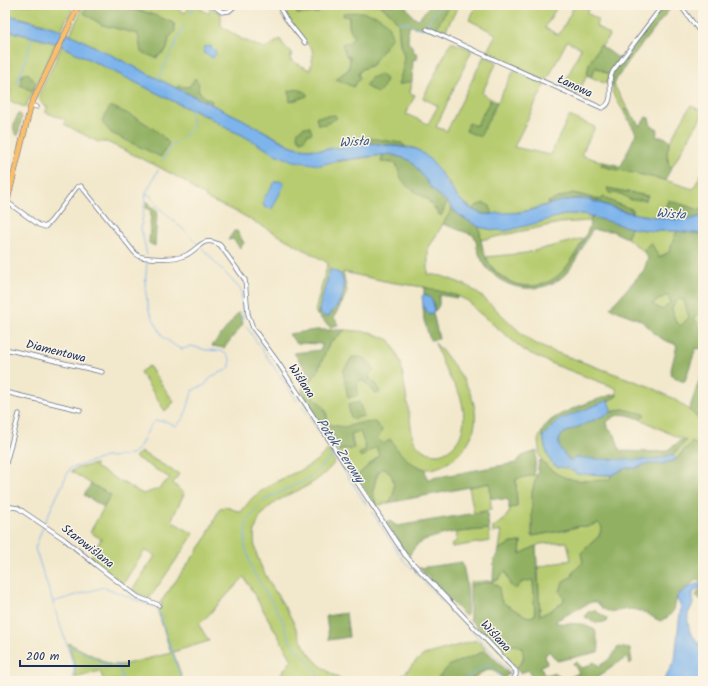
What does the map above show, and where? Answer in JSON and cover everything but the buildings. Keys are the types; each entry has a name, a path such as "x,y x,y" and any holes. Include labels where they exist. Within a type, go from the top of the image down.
{"main road":[{"path":"5,210 31,105 78,7"}],"street":[{"path":"212,5 222,12 229,10 236,5"},
{"path":"278,5 292,28 305,43"},
{"name":"Łanowa","path":"427,29 602,108 606,106 611,95 610,79 613,72 662,5"},
{"path":"680,5 703,36"},
{"path":"31,105 38,108"},
{"name":"Wiślana","path":"6,203 43,227 51,221 77,188 82,186 134,252 144,258 180,257 186,255 204,242 214,242 220,245 245,280 248,314 251,324 258,336 277,361 405,556 516,672 516,675 512,681"},
{"name":"Diamentowa","path":"5,349 102,372"},
{"path":"5,392 80,410"},
{"path":"5,467 19,414"},
{"name":"Starowiślana","path":"5,506 18,508 64,539 138,596 159,604"}],"green space":[{"path":"5,5 74,5 61,30 41,23 5,14"},
{"path":"84,5 88,5 84,13 103,25 138,34 167,49 169,38 149,13 126,8 122,5 169,5 185,13 191,5 199,5 201,9 209,14 210,9 207,5 211,5 214,10 221,13 221,26 242,39 265,49 280,39 285,47 292,52 290,60 310,70 313,56 312,49 294,29 280,5 381,5 398,23 400,44 404,56 402,72 398,85 412,81 410,93 415,95 406,114 428,124 438,106 423,98 451,42 472,50 436,127 447,131 484,56 497,62 482,93 491,99 476,126 469,123 466,131 480,136 514,70 545,84 514,147 550,155 569,116 595,127 581,155 603,162 601,166 665,180 693,189 703,171 703,211 668,201 662,218 632,213 632,209 617,204 604,197 601,200 573,193 548,202 549,204 521,212 492,214 490,206 476,206 473,209 453,192 448,181 442,176 437,168 420,151 412,147 406,147 401,143 356,141 354,145 321,150 299,148 290,145 211,104 212,101 200,92 195,79 189,87 178,86 176,88 70,34","holes":["349,17 372,65 362,69 358,74 336,79 349,69 350,57 342,44 350,42 354,37 349,26","607,188 647,196 648,196 631,200"]},
{"path":"88,5 122,5 126,8 149,13 174,23 175,31 169,38 167,49 156,58 141,52 138,34 102,25 84,13"},
{"path":"381,5 405,5 413,17 419,19 430,5 449,5 435,31 427,28 409,26 408,42 412,46 414,52 418,54 417,60 413,59 412,81 398,85 402,72 404,56 400,44 398,23"},
{"path":"449,5 459,5 444,33 439,28 435,31"},
{"path":"477,5 558,5 545,28 559,35 575,5 586,5 590,7 587,13 598,19 596,26 610,35 602,46 600,45 589,64 587,75 577,96 562,89 581,48 567,41 546,82 486,53 496,34 469,20"},
{"path":"665,5 673,5 631,58 614,85 612,85 611,79 614,71"},
{"path":"295,6 317,6 319,13 297,14"},
{"path":"361,12 377,16 385,21 392,37 372,65 362,69 358,74 360,78 353,87 336,79 349,69 350,57 346,56 342,44 350,42 354,37 349,26 349,17 343,16 343,13"},
{"path":"5,30 56,43 26,106 24,107 8,100 11,90 5,87"},
{"path":"600,45 620,59 610,75 596,67 591,77 587,75 589,64"},
{"path":"62,46 189,109 195,110 228,129 254,141 327,163 383,155 381,162 396,163 401,178 428,200 440,216 447,202 452,209 428,249 428,274 442,276 468,286 485,299 523,335 544,348 651,387 674,399 689,410 703,424 703,449 700,446 684,449 676,460 673,454 685,441 640,419 645,415 623,409 612,412 608,401 617,396 616,388 555,365 525,351 477,311 468,301 462,298 424,287 389,282 343,272 347,291 342,303 341,300 345,288 330,270 317,315 315,311 328,263 239,213 205,198 206,196 193,189 188,183 157,166 107,142 98,142 64,124 66,120 45,112 48,107 43,105 38,97"},
{"path":"595,67 610,75 606,84 591,77"},
{"path":"28,73 36,83 32,91 20,85 22,75"},
{"path":"380,74 386,79 383,88 377,93 365,86 371,78"},
{"path":"195,78 199,84 198,90 204,97 212,101 211,104 176,88 178,86 189,87"},
{"path":"612,85 614,85 627,108 624,112 613,94"},
{"path":"298,89 307,93 307,96 290,102 289,91"},
{"path":"491,99 497,102 480,137 466,131 469,123 476,126"},
{"path":"691,105 703,112 703,114 672,167 669,166 667,153 670,141"},
{"path":"110,106 142,121 169,143 161,157 111,133 102,122"},
{"path":"627,108 639,125 641,125 646,117 649,118 651,126 658,129 656,137 664,137 670,141 667,153 669,166 672,167 665,180 601,166 603,162 621,166 636,133 624,112"},
{"path":"18,114 22,117 18,136 14,131 14,128"},
{"path":"335,115 337,118 326,124 318,125 316,117"},
{"path":"304,127 310,127 312,133 307,135 304,140 301,141 297,136 298,131"},
{"path":"368,138 402,143 406,147 370,143 354,145 356,141"},
{"path":"390,154 409,160 433,190 447,202 441,216 428,200 407,186 401,178 396,163 381,162 383,155"},
{"path":"607,188 648,196 646,200 631,200 621,194 609,193"},
{"path":"573,193 600,200 604,197 617,204 632,209 632,213 589,200 574,199 549,204 548,202"},
{"path":"668,200 703,211 703,216 688,220 662,218"},
{"path":"147,201 157,211 155,246 149,243 151,211 146,208"},
{"path":"484,203 490,206 492,214 484,214 473,209"},
{"path":"452,209 479,227 484,254 495,271 512,283 523,285 533,286 544,284 562,272 570,263 580,246 589,228 592,216 631,228 627,238 612,231 592,230 569,270 561,278 552,284 542,287 520,287 499,279 489,270 480,257 473,235 443,224"},
{"path":"570,214 592,216 589,221 560,223 481,240 479,227 493,230"},
{"path":"631,228 653,231 677,231 669,252 658,258 651,243 643,251 627,238"},
{"path":"234,231 237,231 244,243 240,248 233,239 228,240"},
{"path":"677,231 703,234 703,313 698,313 694,318 703,332 703,351 696,348 685,381 681,381 670,374 677,345 664,340 655,334 640,320 610,308 644,270 648,258 643,251 651,242 659,258 669,252","holes":["667,295 671,302 662,310 652,304","678,299 684,300 689,317 681,326 675,321 672,308"]},
{"path":"584,238 574,257 564,270 551,281 540,285 519,285 509,281 492,267 486,257 526,253"},
{"path":"424,287 458,296 457,298 439,295 439,305 434,311 434,303 427,295 424,294"},
{"path":"667,295 672,302 662,310 651,304"},
{"path":"678,299 684,300 689,317 681,326 675,321 672,308"},
{"path":"341,300 342,303 334,317 338,325 330,327 317,315 319,309 321,314 329,316"},
{"path":"423,306 429,314 433,313 439,339 430,340 424,320"},
{"path":"239,312 243,324 224,348 212,346"},
{"path":"698,313 703,313 703,332 694,318"},
{"path":"316,330 345,330 329,344 307,391 324,407 328,422 331,425 344,427 361,423 375,422 382,430 378,439 384,444 390,439 404,457 419,467 425,469 427,479 515,463 522,456 537,451 534,475 516,479 517,507 509,508 509,500 491,498 490,483 388,503 393,495 394,484 391,474 383,468 377,473 373,490 373,495 376,502 373,504 356,477 379,455 376,447 361,457 359,454 366,449 360,431 351,434 354,448 350,450 347,448 339,451 333,443 336,440 330,430 325,432 301,395 307,371 294,353 321,350 322,344 296,343 289,334"},
{"path":"345,330 370,332 390,340 401,363 413,439 423,450 438,454 448,450 460,438 464,418 458,391 445,369 435,343 446,355 465,382 472,397 475,411 475,426 469,441 451,461 434,468 425,469 409,462 398,450 385,445 361,423 344,428 331,425 328,422 326,410 307,391 329,344","holes":["352,358 369,373 370,380 376,384 366,384 363,380 357,382 344,372"]},
{"path":"352,357 363,358 370,363 374,370 369,373 370,380 376,384 380,392 376,394 363,380 357,382 358,395 348,398 343,371"},
{"path":"149,366 174,402 165,411 140,372"},
{"path":"703,370 703,424 689,410"},
{"path":"616,394 617,396 608,401 559,420 543,436 541,434 545,427 555,417 592,401"},
{"path":"359,402 364,416 351,419 348,405"},
{"path":"623,409 645,414 640,419 623,414 615,416 607,422 608,427 615,435 620,451 666,451 683,439 686,441 674,453 655,459 623,461 579,458 570,461 560,448 559,444 559,441 564,433 612,412"},
{"path":"360,431 366,449 361,457 375,446 380,455 356,477 338,451 354,447 351,434"},
{"path":"541,434 543,436 545,447 557,467 568,468 577,474 612,475 609,480 578,481 566,478 553,472 543,463 540,457 538,440"},
{"path":"692,442 703,449 703,601 696,596 702,585 697,579 677,596 674,610 668,617 660,621 637,610 631,609 611,611 606,610 597,602 591,602 557,620 556,623 582,624 595,630 599,648 598,652 557,661 549,651 545,656 547,663 541,666 544,675 555,673 564,680 579,673 573,663 577,662 583,668 594,662 599,666 611,658 618,647 630,649 632,662 630,664 627,657 592,681 527,681 532,678 529,670 520,673 516,669 524,658 522,648 513,645 498,649 470,620 470,585 492,582 499,587 501,601 526,616 530,617 535,615 533,580 522,582 515,589 510,585 506,572 503,573 498,580 493,580 494,559 498,555 499,549 512,543 521,542 520,554 536,546 540,615 548,612 563,602 564,598 560,592 563,581 573,576 573,572 583,562 581,553 599,536 602,527 598,523 587,527 579,526 566,530 532,536 532,492 539,461 541,460 549,468 564,477 589,481 609,480 612,475 626,468 636,468 646,464 661,464 676,460"},
{"path":"328,450 335,462 314,482 271,505 262,515 256,527 254,540 256,553 267,579 289,614 305,647 319,664 343,681 275,681 292,660 244,577 199,625 209,641 173,652 183,681 104,681 100,671 75,678 75,666 68,643 111,665 122,665 171,653 158,611 162,604 160,603 205,540 220,508 226,507 241,512 252,498 271,484 309,466"},
{"path":"141,452 179,474 173,483 184,494 171,521 194,534 149,599 132,590 155,556 145,550 123,584 90,558 101,539 90,532 111,495 71,471 77,468 96,464 95,467 143,494 158,489 170,478 135,457"},
{"path":"383,468 391,474 393,479 393,495 388,503 374,506 376,479"},
{"path":"537,475 532,492 533,536 579,526 587,527 598,523 602,527 599,536 581,553 583,562 573,572 573,576 563,602 548,613 540,616 538,567 571,560 567,542 540,544 520,555 521,542 512,543 499,549 502,530 493,533 493,527 503,521 510,511 509,508 517,507 516,478"},
{"path":"490,483 491,510 474,513 469,487"},
{"path":"91,484 111,495 104,507 84,495"},
{"path":"487,511 489,529 449,533 424,540 415,547 408,557 386,523 390,521 397,526"},
{"path":"489,529 490,541 452,547 451,545 456,542 457,532"},
{"path":"462,562 467,588 467,615 464,615 419,568"},
{"path":"506,572 510,585 517,588 526,581 533,580 535,615 530,617 526,616 505,605 492,582 470,585 470,582 498,580 503,573"},
{"path":"594,610 607,618 606,622 596,623 585,617 588,612"},
{"path":"346,613 349,637 329,640 326,616"},
{"path":"477,640 486,650 450,665 435,681 395,681 424,655"},
{"path":"511,645 520,646 523,652 522,661 516,669 498,649"},
{"path":"486,650 509,674 504,678 489,670 467,681 457,679 453,681 435,681 450,665"}],"water":[{"path":"5,14 52,27 70,34 176,88 240,118 289,145 299,148 321,150 370,143 416,149 426,155 462,201 471,209 484,215 524,212 563,201 581,199 597,202 625,212 652,217 688,220 703,216 703,234 631,228 583,214 560,216 506,231 479,227 459,215 433,190 409,160 390,154 336,161 320,165 293,161 275,154 195,110 189,109 56,43 5,30"},
{"path":"211,46 215,50 216,54 213,58 205,54 203,50 204,47"},
{"path":"275,182 283,182 284,185 272,209 264,207 263,202 265,196"},
{"path":"330,269 341,274 344,292 337,306 329,316 325,317 321,314 319,309"},
{"path":"424,294 433,302 433,313 429,314 423,306 422,296"},
{"path":"608,401 612,412 564,433 561,437 559,441 560,448 570,461 576,457 645,460 657,459 673,454 676,460 661,464 646,464 636,468 626,468 612,475 577,474 568,468 557,467 551,462 545,447 543,436 559,420"},
{"path":"700,584 700,587 693,593 693,604 688,614 688,623 690,632 703,649 703,681 663,681 675,660 681,607 677,596 687,588"}],"waterway":[{"path":"191,13 194,5"},
{"path":"398,23 407,22 413,27 423,29 441,5"},
{"path":"158,80 184,26"},
{"path":"17,84 33,37"},
{"path":"181,138 193,126 190,110"},
{"path":"163,160 170,147 176,142"},
{"path":"147,255 141,228 146,193 158,170"},
{"path":"146,194 150,195 159,208 186,232"},
{"path":"190,236 197,243"},
{"path":"201,247 241,290 243,321"},
{"path":"45,522 70,468 106,457 125,456 133,453 139,448 150,426 155,421 165,421 176,426 185,414 193,390 205,385 212,376 227,370 230,367 230,359 221,351 206,350 191,346 183,349 177,347 163,337 149,311 145,287 147,262"},
{"path":"246,326 297,401"},
{"name":"Potok Zerowy","path":"302,406 366,504"},
{"path":"318,681 317,672 290,641 282,619 253,572 245,547 246,523 264,500 310,478 333,455"},
{"path":"372,512 403,560 412,569"},
{"path":"43,527 35,548 74,667 73,681"},
{"path":"415,572 460,620"},
{"path":"53,602 104,587 158,609 182,681"},
{"path":"464,623 511,673"},
{"path":"68,646 109,666 119,665 123,681"},
{"path":"461,681 483,667 490,665 504,681"}],"water label":[{"name":"Wisła","path":"354,141"},
{"name":"Wisła","path":"671,213"}]}
